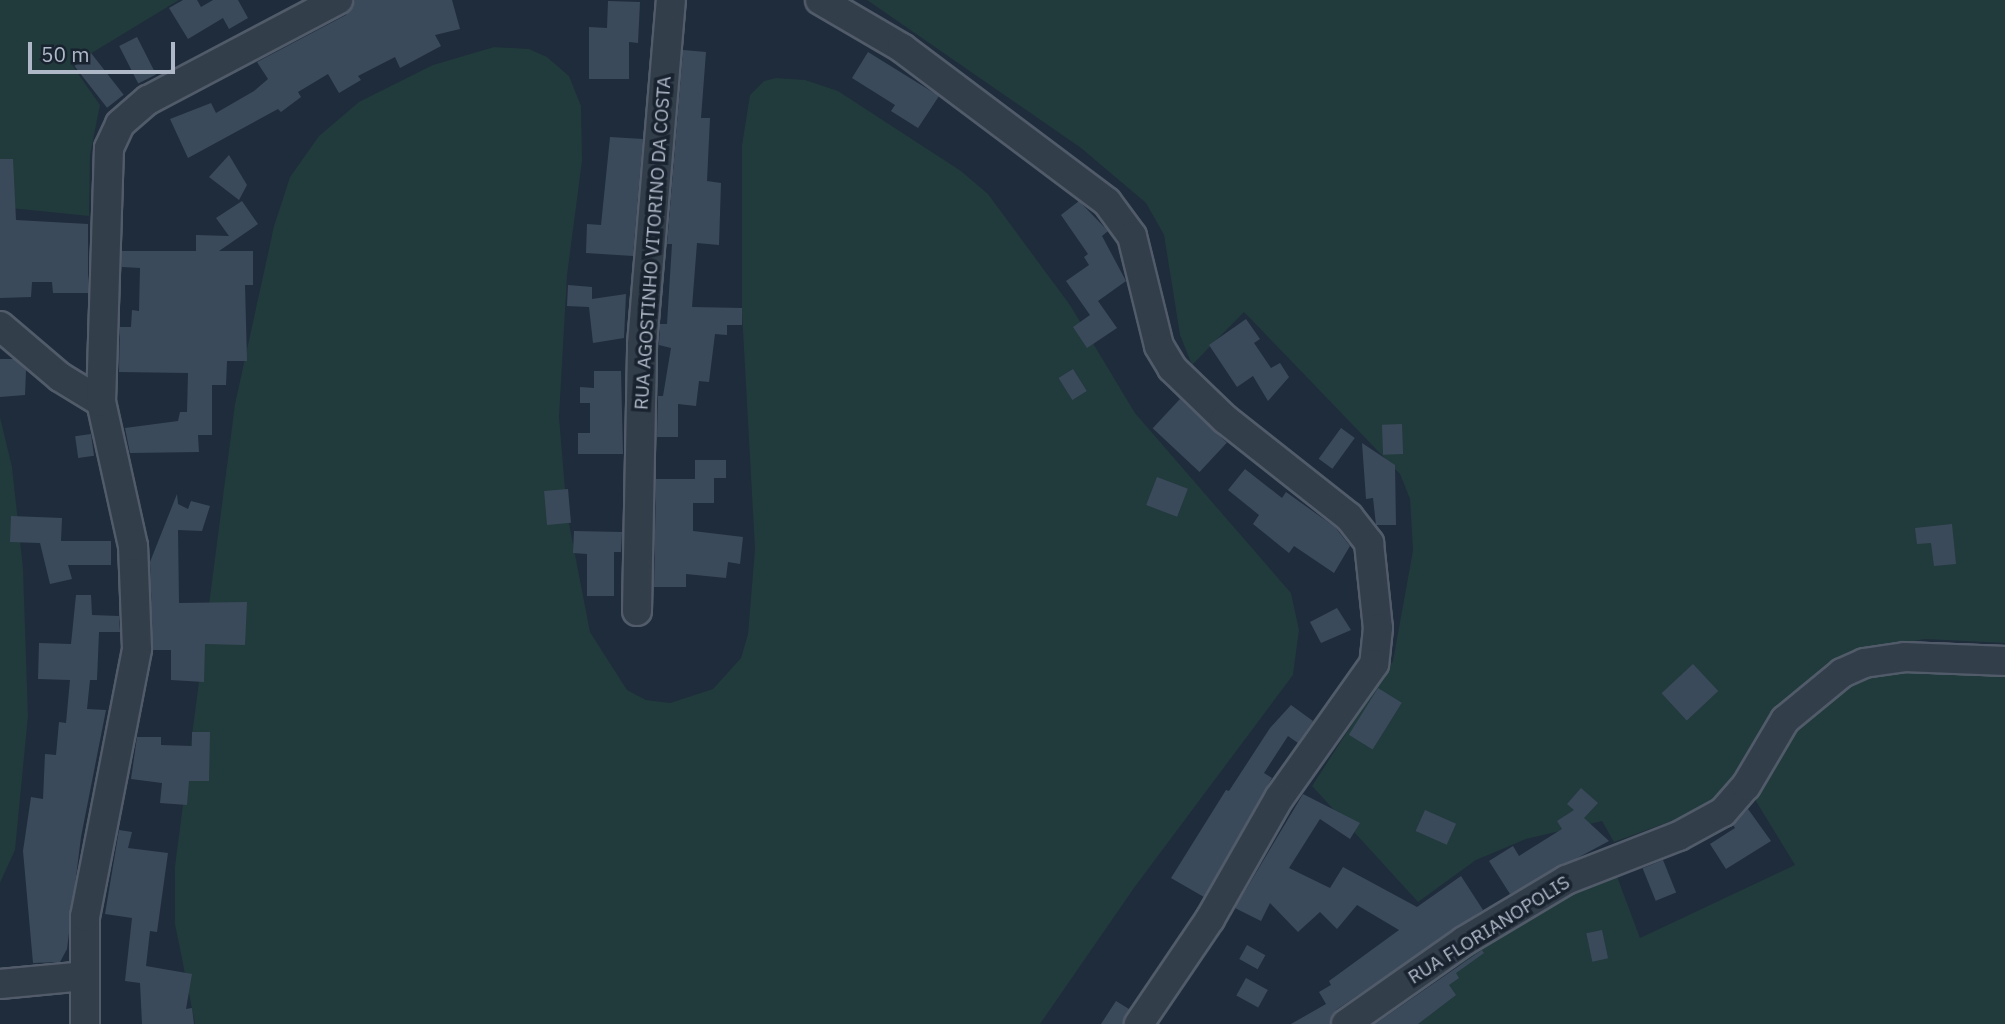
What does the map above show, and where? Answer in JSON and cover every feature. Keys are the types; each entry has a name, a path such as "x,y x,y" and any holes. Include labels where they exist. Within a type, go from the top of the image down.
{"street":[{"path":"85,1024 85,917 129,706 137,649 133,546 101,402 108,159 120,124 173,85 338,0"},
{"name":"RUA AGOSTINHO VITORINO DA COSTA","path":"637,611 642,344 670,0"},
{"path":"820,0 902,48 1107,202 1132,236 1159,346 1172,368 1225,419 1349,517 1369,543 1378,628 1374,664 1279,798 1210,919 1139,1024"},
{"path":"0,327 60,377 101,402"},
{"name":"RUA FLORIANOPOLIS","path":"1346,1024 1548,890 1704,824 1746,786 1785,720 1842,673 1864,663 1905,657 2005,661"},
{"path":"0,984 84,976"}],"green space":[{"path":"0,0 179,0 72,65 100,105 90,155 89,216 0,207"},
{"path":"867,0 2005,0 2005,643 1925,639 1862,651 1836,662 1790,698 1759,750 1720,798 1696,812 1614,842 1602,821 1526,839 1476,860 1418,902 1312,786 1393,661 1413,550 1410,499 1400,474 1244,312 1192,365 1180,335 1164,235 1146,203 1081,148"},
{"path":"494,47 529,49 547,57 569,76 581,106 582,161 567,276 559,417 567,513 590,632 627,690 646,700 670,703 713,689 741,658 748,634 755,549 742,313 742,145 750,95 764,81 776,78 805,80 838,91 961,171 988,194 1070,305 1135,413 1291,593 1299,630 1293,675 1134,888 1040,1024 195,1024 175,924 175,866 235,404 274,226 290,177 319,136 359,102 433,65"},
{"path":"0,417 12,467 23,568 28,716 15,850 0,883"},
{"path":"1904,667 2005,672 2005,1024 1399,1024 1486,940 1615,871 1640,938 1795,865 1754,798 1787,735 1854,680"}],"building":[{"path":"183,0 197,0 201,7 213,0 238,0 248,18 229,29 223,18 188,39 169,8"},
{"path":"355,0 452,0 460,29 435,35 441,46 400,68 395,57 358,76 361,80 339,93 328,74 298,92 301,97 281,112 278,109 188,158 170,119 211,103 216,113 254,91 268,79 257,62 346,15"},
{"path":"608,1 640,2 638,43 629,42 629,79 589,79 589,27 607,28"},
{"path":"137,37 156,74 138,84 119,46"},
{"path":"683,50 706,52 701,118 710,118 707,181 721,183 719,245 697,243 692,307 742,308 742,325 727,325 727,335 715,334 709,382 699,381 696,406 678,404 678,437 657,437 658,396 663,396 671,348 659,345 660,324 667,324 672,244 667,244"},
{"path":"868,52 939,96 918,128 891,111 895,105 852,78"},
{"path":"91,53 124,95 107,108 74,66"},
{"path":"610,137 643,139 633,256 586,253 587,224 601,225"},
{"path":"229,155 247,185 239,200 209,177"},
{"path":"0,159 13,159 16,220 88,224 88,293 53,293 52,282 32,282 31,297 0,298"},
{"path":"242,201 258,224 219,251 253,251 253,285 245,285 247,361 227,361 226,385 212,385 212,435 198,435 199,452 130,453 125,428 178,421 180,412 187,412 188,373 119,372 120,327 131,327 132,310 139,311 140,268 122,267 122,251 196,251 196,235 229,236 216,218"},
{"path":"1079,201 1108,231 1102,236 1126,281 1098,301 1117,328 1087,348 1073,327 1090,315 1066,281 1089,265 1084,257 1088,254 1061,215"},
{"path":"568,285 592,287 592,299 626,294 624,338 593,343 589,307 567,306"},
{"path":"1246,319 1260,339 1254,343 1271,368 1280,363 1289,377 1268,401 1253,376 1237,387 1209,345"},
{"path":"0,359 14,359 26,370 25,395 0,397"},
{"path":"1073,369 1087,391 1072,400 1059,378"},
{"path":"594,371 621,371 623,454 578,454 578,433 590,433 590,403 580,403 580,387 594,388"},
{"path":"1180,399 1227,443 1200,472 1153,428"},
{"path":"1402,424 1403,454 1383,455 1382,425"},
{"path":"1341,428 1355,438 1332,469 1319,459"},
{"path":"91,434 94,456 78,458 75,436"},
{"path":"1362,443 1395,465 1396,525 1376,525 1373,498 1366,499"},
{"path":"695,460 726,460 726,478 714,478 714,503 693,503 693,531 743,537 740,564 728,562 726,578 686,574 686,587 654,587 656,479 695,479"},
{"path":"1245,469 1282,498 1286,492 1335,527 1350,546 1334,573 1294,546 1289,553 1253,524 1259,515 1228,490"},
{"path":"1157,477 1188,489 1177,517 1146,505"},
{"path":"568,489 571,523 547,525 544,491"},
{"path":"177,494 178,504 188,509 191,501 210,506 202,531 178,530 179,603 247,602 245,645 205,644 204,682 171,680 171,650 153,650 150,562"},
{"path":"11,516 62,518 61,541 111,541 111,565 68,565 72,579 50,584 40,543 10,542"},
{"path":"1952,524 1956,564 1934,566 1931,543 1917,544 1915,528"},
{"path":"574,531 622,532 621,552 614,552 614,596 587,596 587,554 573,553"},
{"path":"76,595 91,595 92,615 119,616 120,632 99,632 97,680 90,680 87,709 106,710 81,837 67,949 60,962 33,963 23,851 31,797 43,799 45,754 56,755 59,722 66,723 70,680 38,679 39,643 71,644"},
{"path":"1337,608 1351,630 1321,643 1310,622"},
{"path":"1693,664 1718,691 1687,720 1662,693"},
{"path":"1378,688 1402,703 1373,749 1349,735"},
{"path":"1291,705 1313,721 1298,743 1288,736 1264,773 1272,778 1204,897 1171,878 1226,790 1229,791 1270,728"},
{"path":"192,732 210,732 209,781 189,781 187,805 160,803 162,783 131,779 137,737 161,737 161,745 192,746"},
{"path":"1581,788 1598,803 1584,818 1609,841 1510,894 1489,861 1513,846 1519,856 1562,829 1557,821 1574,810 1567,804"},
{"path":"1303,794 1360,823 1350,839 1320,819 1289,868 1330,888 1343,867 1417,907 1461,876 1483,910 1336,1010 1330,1024 1291,1024 1326,1004 1319,992 1331,985 1329,981 1399,930 1357,905 1337,929 1320,912 1298,932 1270,903 1261,921 1235,908"},
{"path":"1748,809 1771,841 1726,869 1710,844 1735,828 1733,825"},
{"path":"1425,810 1456,824 1447,845 1416,831"},
{"path":"119,830 132,832 128,848 168,853 157,932 150,931 146,966 192,974 186,1009 192,1008 194,1024 142,1024 140,983 125,981 132,918 105,914"},
{"path":"1663,860 1676,892 1656,901 1643,868"},
{"path":"1602,930 1608,958 1592,962 1586,933"},
{"path":"1247,945 1265,955 1258,969 1239,959"},
{"path":"1482,950 1484,953 1456,973 1459,978 1449,985 1456,995 1418,1024 1375,1024"},
{"path":"1246,978 1268,990 1258,1008 1236,995"},
{"path":"1116,1001 1129,1009 1123,1024 1101,1024"}]}
